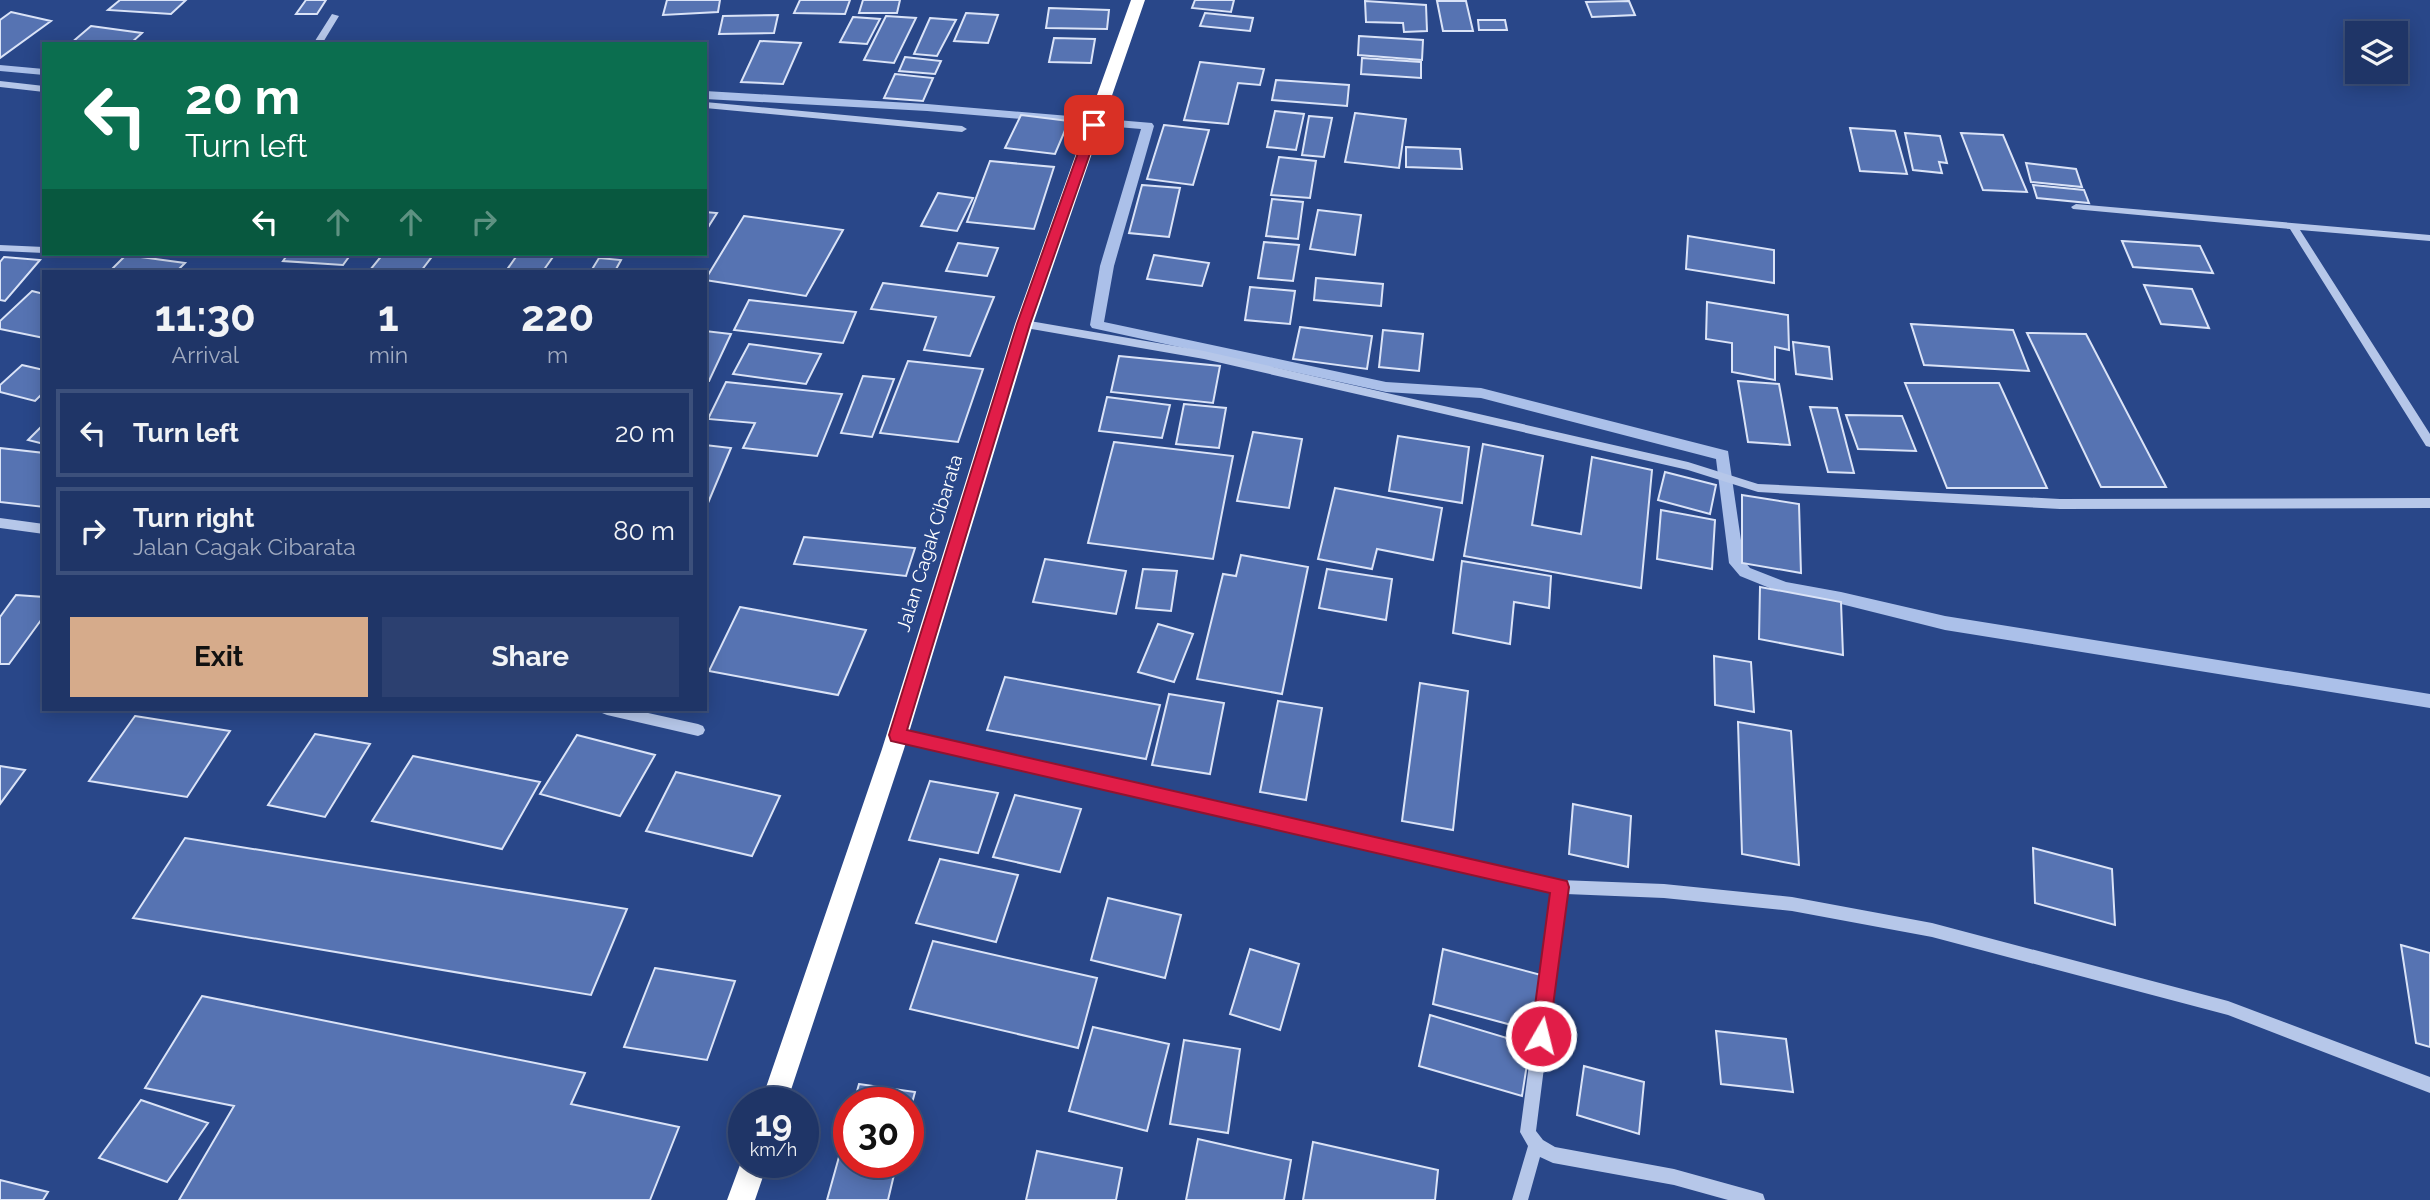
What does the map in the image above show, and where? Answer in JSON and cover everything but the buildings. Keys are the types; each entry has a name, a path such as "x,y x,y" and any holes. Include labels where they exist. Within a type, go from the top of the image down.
{"highway":[{"name":"Jalan Cagak Cibarata","path":"779,1087 897,735 1024,324 1138,0"},
{"path":"741,1200 749,1178"}],"street":[{"path":"318,42 335,16"},
{"path":"0,84 42,89"},
{"path":"707,105 961,129"},
{"path":"2076,207 2430,238"},
{"path":"2294,226 2430,443"},
{"path":"0,248 42,250"},
{"path":"1024,324 1203,355 1688,466 1758,488 2060,504 2430,503"},
{"path":"0,523 42,529"},
{"path":"616,711 698,730"},
{"path":"897,735 1560,887 1664,891 1791,904 1932,930 2228,1008 2430,1085"},
{"path":"1560,887 1528,1132 1536,1144 1553,1154 1674,1177 1757,1200"},
{"path":"1520,1200 1536,1144"}],"waterway":[{"path":"0,68 42,72"},
{"path":"707,95 927,107 1148,126 1107,266 1097,325 1386,387 1481,393 1723,455 1737,563 1745,572 1784,588 1841,598 1945,623 2430,701"}],"route":[{"path":"1094,125 1024,324 897,735 1560,887 1541,1036"}]}
